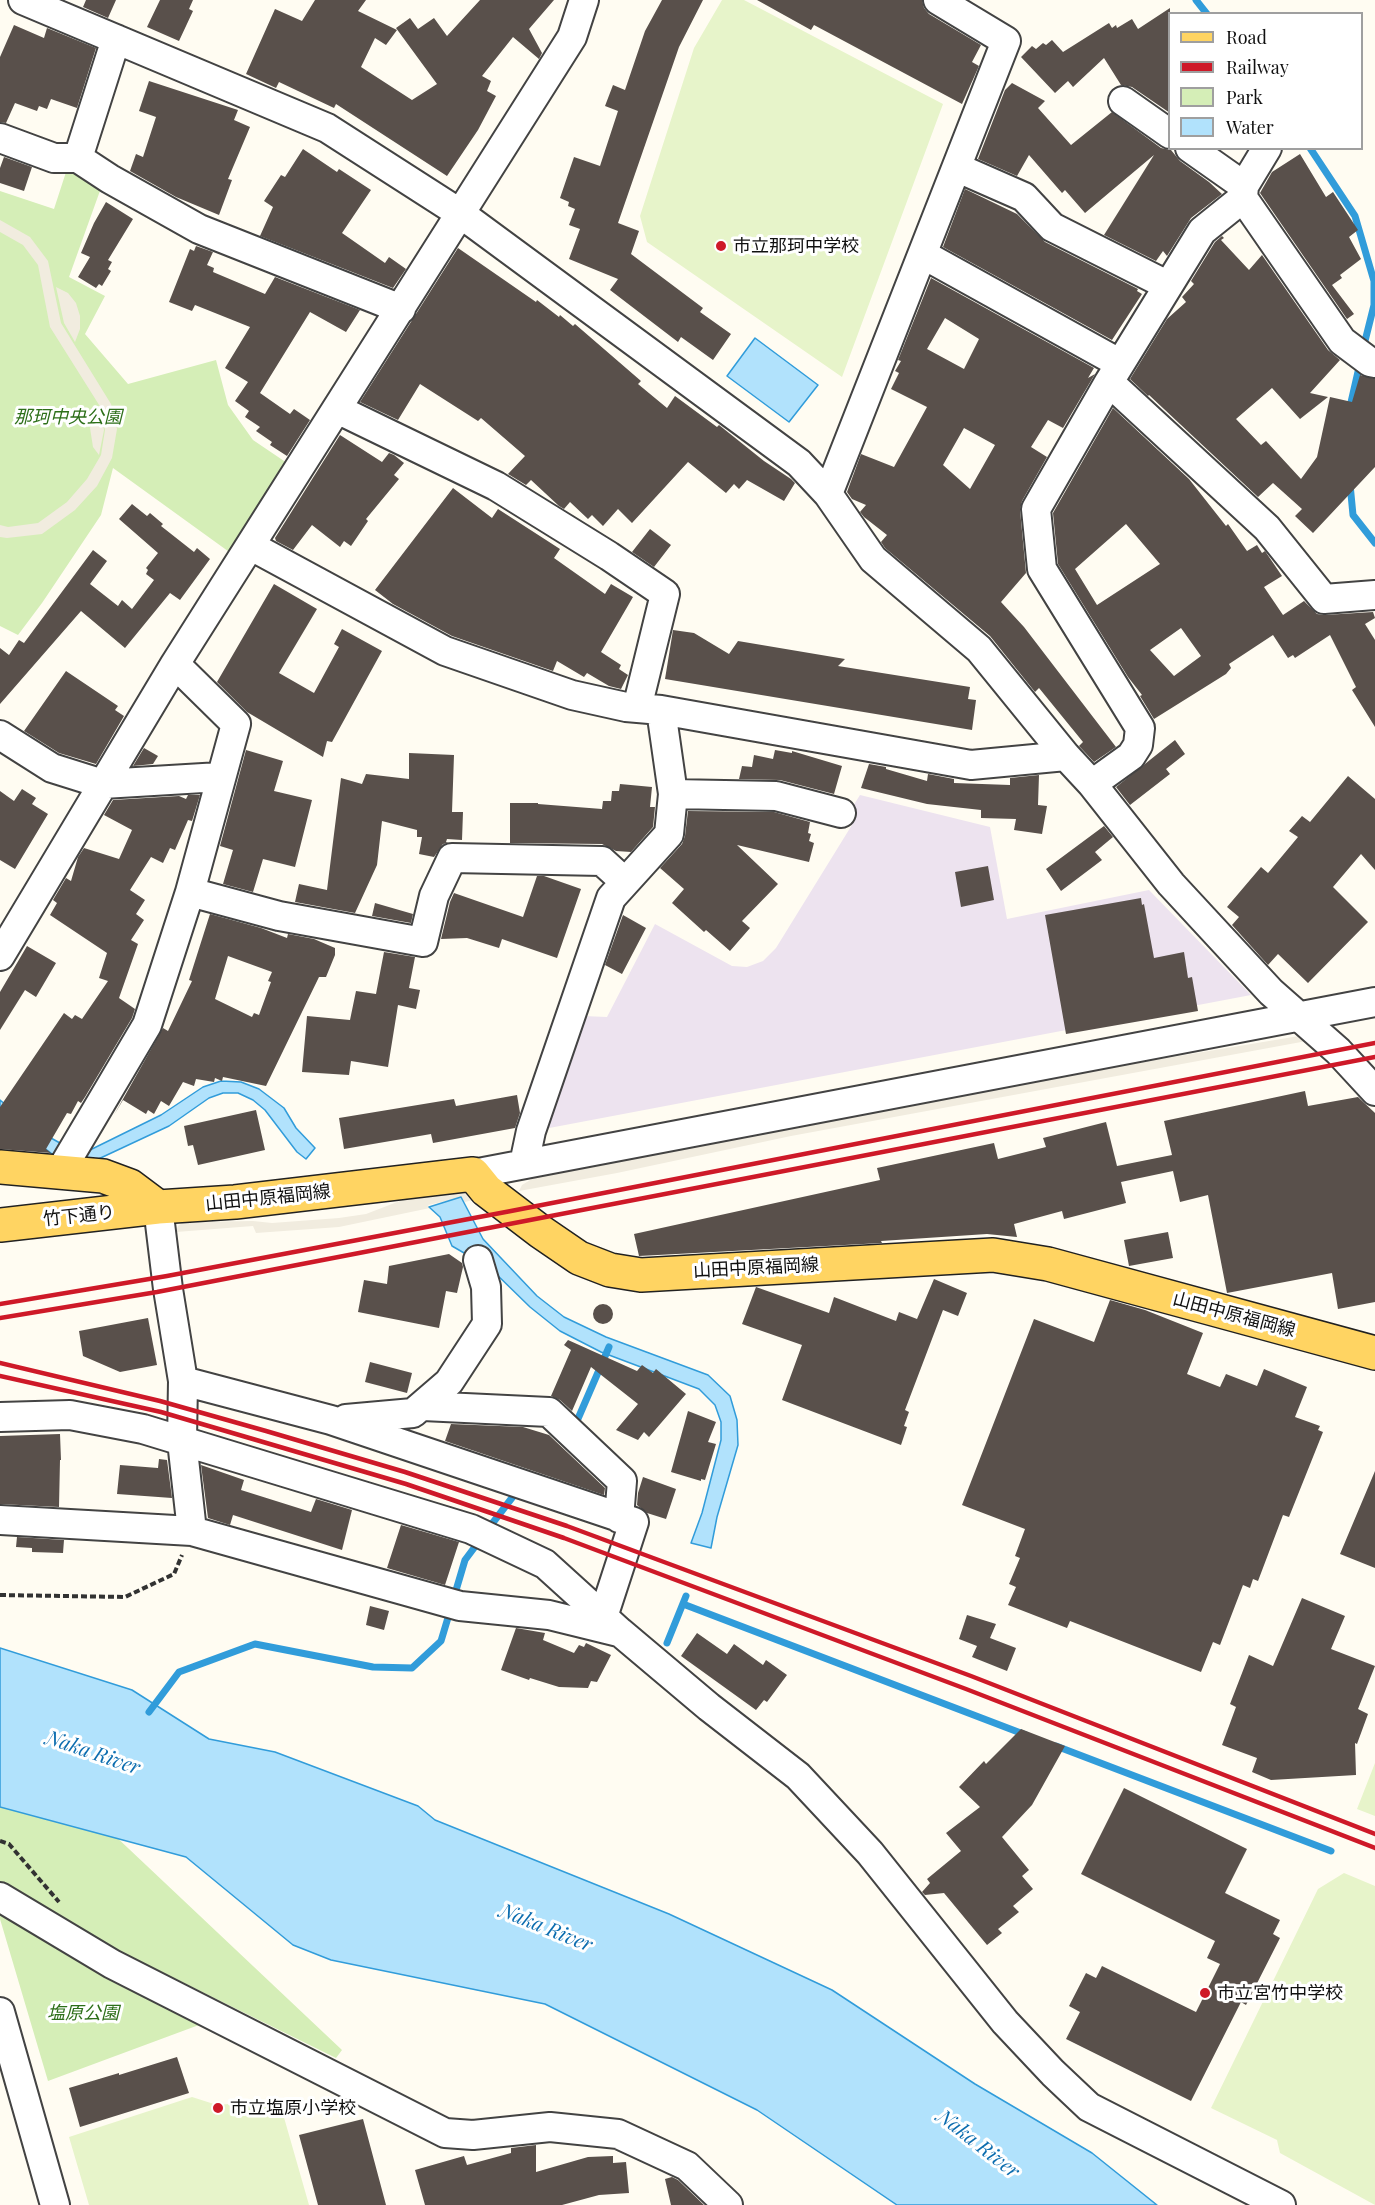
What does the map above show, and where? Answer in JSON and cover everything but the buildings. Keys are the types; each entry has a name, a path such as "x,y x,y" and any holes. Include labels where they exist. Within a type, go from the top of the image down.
{"main road":[{"path":"0,1167 70,1157 103,1176 130,1186 158,1207"},
{"name":"山田中原福岡線","path":"158,1207 235,1202 473,1174 486,1190 541,1232 579,1258 610,1270 642,1275 993,1255 1048,1264 1375,1353"},
{"name":"竹下通り","path":"0,1225 158,1207"}],"street":[{"path":"23,0 327,128 461,214 799,463 828,494 873,559 979,649 1066,756 1092,784 1171,884 1271,992 1338,1051 1375,1091"},
{"path":"0,956 175,664 572,37 585,0"},
{"path":"828,494 924,255 1006,41 938,0"},
{"path":"78,158 116,39"},
{"path":"1123,101 1168,133"},
{"path":"0,138 54,158 78,158 110,179 199,229 400,309"},
{"path":"1192,150 1243,192 1342,341 1370,362 1375,363"},
{"path":"1092,784 1131,756 1138,744 1140,729 1042,569 1036,509 1167,285 1202,231 1243,192 1266,150"},
{"path":"957,168 1024,197 1052,227 1167,285"},
{"path":"924,255 1114,373 1267,528 1324,599 1375,596"},
{"path":"337,409 496,486 609,556 665,594 649,709 673,794 669,834 610,898 531,1131 524,1164"},
{"path":"251,546 446,651 572,695 971,765 1066,756"},
{"path":"70,1157 147,1025 190,892 236,724 175,664"},
{"path":"0,735 52,768 103,784 220,777"},
{"path":"673,794 776,796 841,813"},
{"path":"190,892 279,916 423,942 434,896 452,858 602,861 625,882"},
{"path":"473,1174 1375,1002"},
{"path":"158,1207 183,1382 182,1441 192,1531"},
{"path":"332,1420 413,1413 449,1382 487,1324 486,1287 478,1260"},
{"path":"183,1382 332,1420 634,1522 611,1625"},
{"path":"423,1406 549,1412 622,1481 619,1518"},
{"path":"0,1417 69,1415 143,1429 471,1529 545,1564 611,1625 709,1707 798,1776 870,1853 1005,2022 1089,2107 1281,2205"},
{"path":"0,1520 192,1531 460,1606 549,1615 611,1625"},
{"path":"0,1897 112,1964 445,2133 473,2135 550,2127 618,2134 687,2166 728,2205"},
{"path":"1,2020 56,2205"}],"path":[{"path":"0,1595 125,1597 174,1574 192,1531"}],"shaded area":[{"path":"0,220 30,237 48,261 61,323 111,404 117,429 112,458 97,486 75,510 42,534 7,538 0,537 0,525 8,527 38,523 67,502 87,479 101,455 105,430 101,408 50,327 38,265 23,245 0,232"},
{"path":"56,287 68,293 76,303 80,316 80,329 75,342 64,323"},
{"path":"100,410 104,430 99,455 93,447 90,428"},
{"path":"860,795 990,827 1007,919 1149,890 1251,995 544,1129 583,1016 607,1017 655,924 732,966 747,967 763,961 776,948 855,820 850,811"},
{"path":"1305,1035 1312,1040 791,1136 519,1191 522,1185 537,1176 679,1147 1089,1071"},
{"path":"471,1191 480,1198 465,1202 460,1198 428,1205 430,1208 339,1227 256,1233 253,1226 176,1232 178,1226 188,1222 272,1223 339,1218 366,1214 405,1199"}],"green space":[{"path":"722,0 744,0 943,104 842,377 647,242 640,216 694,48"},
{"name":"那珂中央公園","path":"67,169 101,188 69,277 105,296 85,334 128,384 216,360 228,405 253,440 287,463 232,554 113,468 101,515 18,635 0,626 0,191 54,209"},
{"path":"1375,1763 1375,1816 1357,1809"},
{"path":"0,1806 111,1832 342,2050 336,2058 125,1954 0,1881"},
{"path":"1344,1873 1375,1886 1375,2205 1280,2153 1277,2140 1211,2108 1318,1889"},
{"name":"塩原公園","path":"0,1907 207,2022 48,2081 0,1919"},
{"path":"192,2097 217,2105 279,2100 309,2205 89,2205 69,2137"}],"water":[{"path":"755,338 818,385 789,422 727,376"},
{"path":"221,1081 241,1082 259,1089 284,1108 296,1128 315,1148 306,1159 297,1152 265,1110 253,1100 238,1093 223,1093 209,1098 169,1126 92,1162 60,1160 0,1114 0,1100 35,1129 67,1147 90,1150 161,1115 203,1087"},
{"path":"461,1197 483,1239 537,1296 564,1317 606,1337 708,1375 730,1396 737,1420 738,1445 717,1517 711,1548 691,1543 702,1513 721,1440 721,1422 715,1405 699,1389 601,1352 560,1331 530,1307 490,1268 452,1246 440,1217 429,1207"},
{"name":"Naka River","path":"0,1648 132,1690 209,1739 275,1752 418,1806 435,1820 669,1914 832,1990 975,2084 1092,2153 1157,2205 897,2205 757,2110 545,2004 331,1960 293,1945 186,1857 0,1807"}],"waterway":[{"path":"1196,0 1205,12"},
{"path":"1311,150 1355,216 1374,281 1374,305 1363,349"},
{"path":"1349,411 1360,363"},
{"path":"1350,484 1353,515 1375,543"},
{"path":"572,1427 577,1421 609,1347"},
{"path":"488,1529 518,1490"},
{"path":"454,1597 465,1560 480,1540"},
{"path":"667,1643 686,1596"},
{"path":"683,1604 1026,1735"},
{"path":"149,1712 179,1672 255,1644 373,1667 412,1668 441,1641 450,1611"},
{"path":"1056,1746 1331,1851"}],"railway":[{"path":"0,1304 167,1276 511,1211 1375,1043"},
{"path":"0,1318 157,1292 1375,1057"},
{"path":"0,1363 160,1401 266,1431 405,1472 567,1526 971,1676 1375,1834"},
{"path":"0,1376 161,1412 406,1484 564,1538 966,1689 1375,1848"}],"place":[{"name":"市立那珂中学校","path":"721,246"},
{"name":"市立宮竹中学校","path":"1205,1993"},
{"name":"市立塩原小学校","path":"218,2108"}]}
